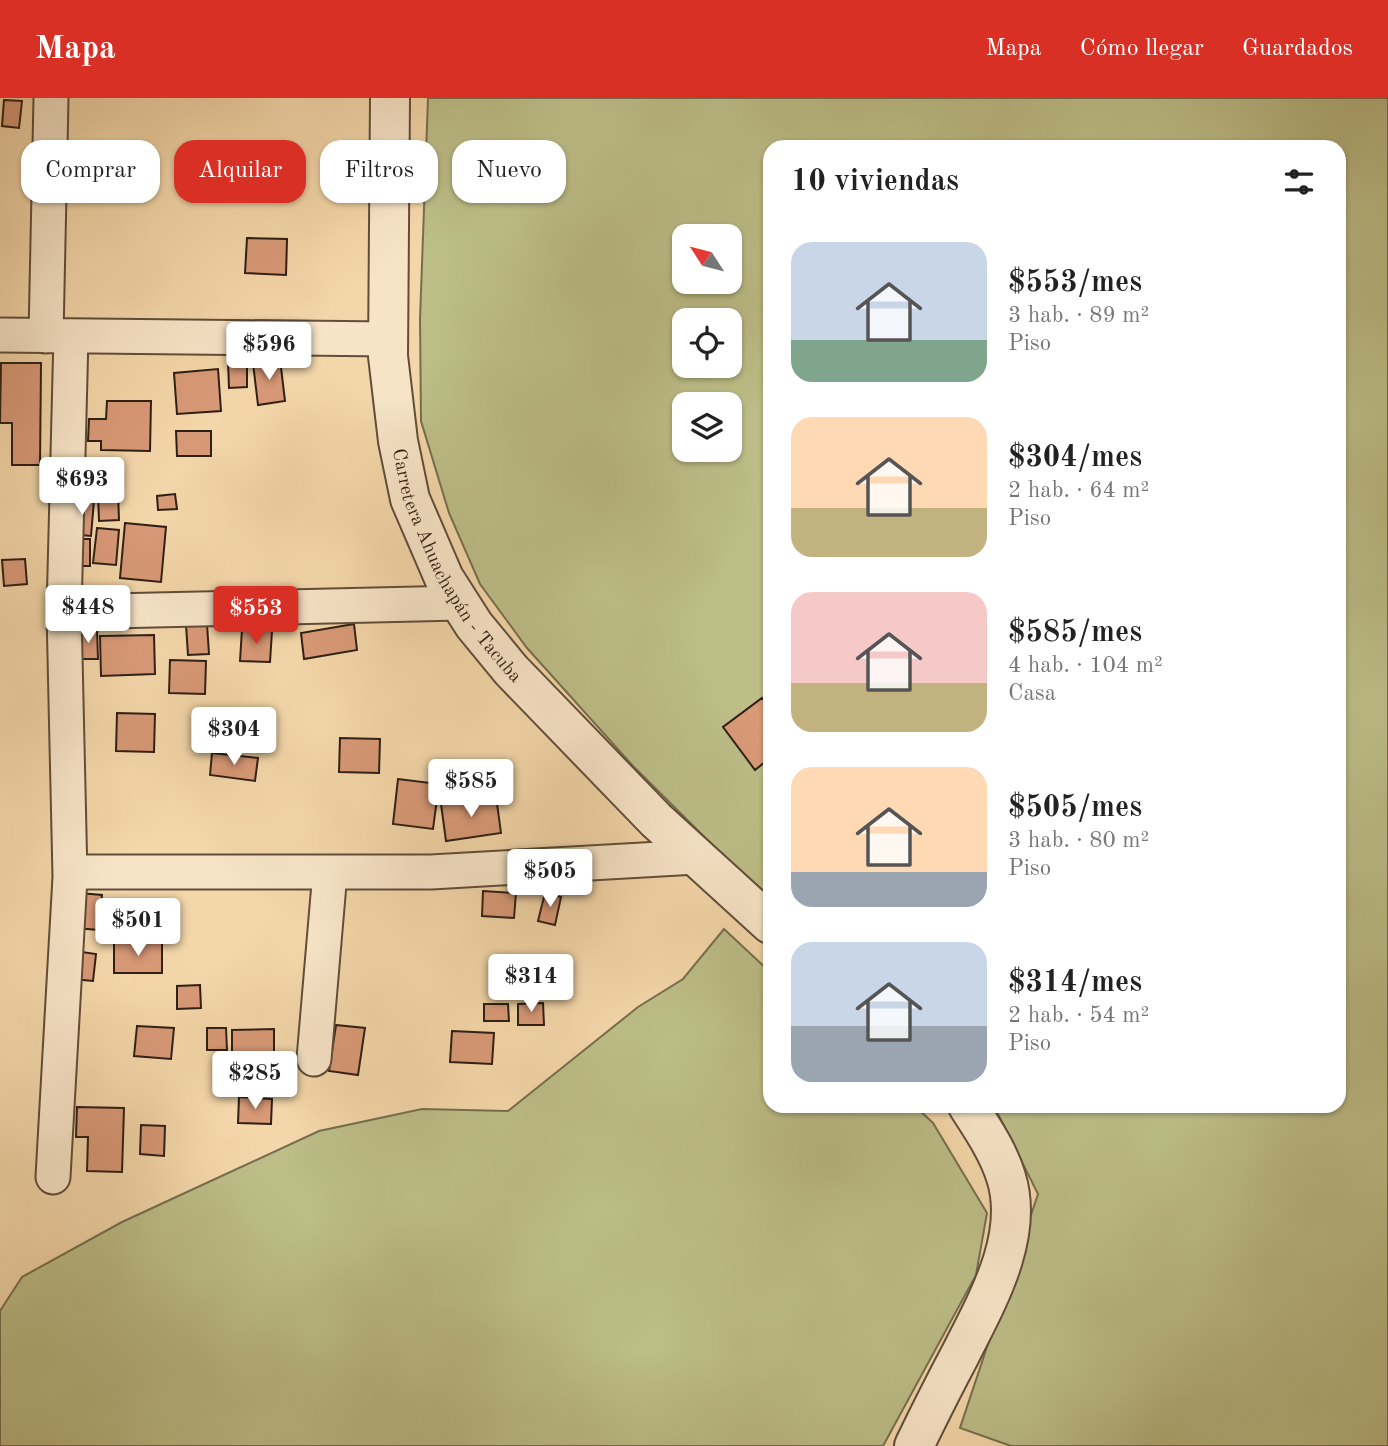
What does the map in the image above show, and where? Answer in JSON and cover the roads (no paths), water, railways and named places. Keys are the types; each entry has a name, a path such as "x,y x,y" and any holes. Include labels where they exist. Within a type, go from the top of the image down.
{"street":[{"path":"51,98 59,336 70,877 52,1177"},
{"name":"Carretera Ahuachapán - Tacuba","path":"390,98 388,356 398,441 410,499 444,578 474,625 511,670 656,820 763,918"},
{"path":"0,335 388,339"},
{"path":"64,612 460,603"},
{"path":"70,877 79,872 431,872 696,857"},
{"path":"314,1059 330,872"},
{"path":"914,1446 986,1304 1006,1252 1011,1225 1006,1177 991,1144 972,1113"}]}
